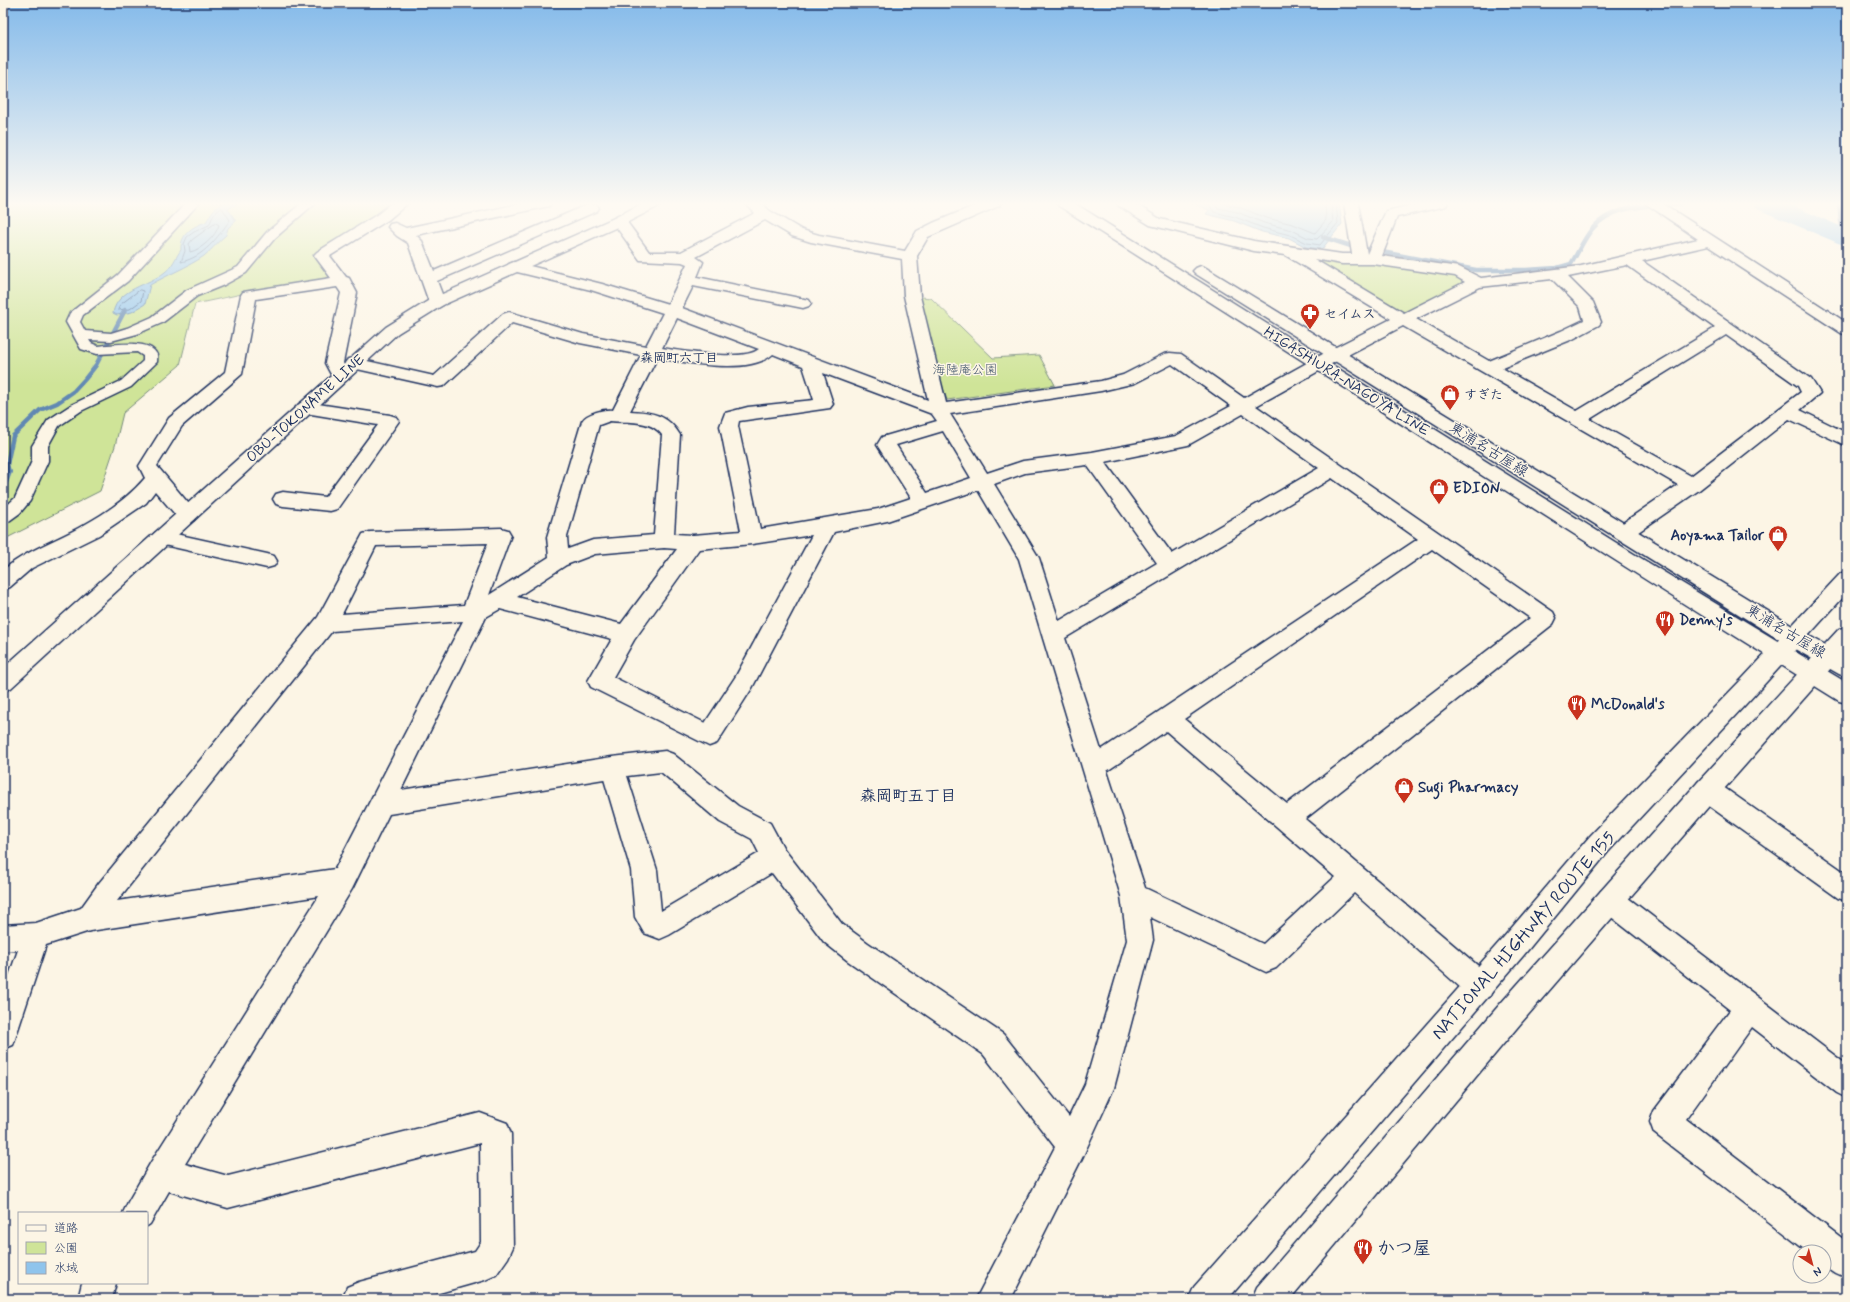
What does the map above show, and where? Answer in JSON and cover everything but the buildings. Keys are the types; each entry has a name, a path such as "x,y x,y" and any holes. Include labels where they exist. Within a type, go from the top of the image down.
{"main road":[{"path":"327,264 342,281 349,293 334,363 340,376"},
{"path":"423,264 437,302"},
{"path":"429,279 462,264"},
{"name":"OBU-TOKONAME LINE","path":"3,682 392,330 437,302 521,264"},
{"path":"619,416 688,280 694,264"},
{"path":"910,264 912,296 943,417 1029,558 1134,896 1140,940 1099,1088 1072,1145 993,1299"},
{"name":"HIGASHIURA-NAGOYA LINE","path":"1161,264 1320,363 1620,555 1829,666"},
{"name":"東浦名古屋線","path":"1190,264 1624,532 1787,645"},
{"path":"1310,264 1403,319 1692,485"},
{"path":"1401,264 1460,272 1478,282"},
{"path":"326,623 474,612 497,600 559,560 593,547 664,541 693,542 752,537 828,526 880,516 1024,467 1092,458 1181,441 1336,354 1453,292 1478,282 1557,275 1612,264"},
{"path":"1624,532 1692,485 1811,393 1805,383 1635,264"},
{"path":"1745,264 1847,330"},
{"path":"514,267 596,287 672,310 811,363 943,417"},
{"path":"1488,368 1567,335 1592,322 1587,305 1557,275"},
{"path":"688,280 803,303"},
{"path":"187,515 151,474 148,466 175,422 234,374 249,295 342,281"},
{"path":"354,363 438,382 509,317 580,338 651,352 716,360 750,360 761,356 770,347"},
{"path":"1577,419 1726,328"},
{"path":"923,502 886,445 889,441 943,417 1101,386 1128,379 1170,358 1175,358 1545,618 1287,819"},
{"path":"752,537 729,426 731,417 748,413 824,404 811,363"},
{"path":"283,498 330,504 390,421 305,408"},
{"path":"1787,411 1847,440"},
{"path":"559,560 557,537 591,421 609,415 657,420 666,427 671,435 664,541"},
{"path":"1092,458 1169,565"},
{"path":"1053,635 1332,469"},
{"path":"3,582 25,563 92,530 139,498 155,478"},
{"path":"693,542 626,634 599,681 710,736 744,682 828,526"},
{"path":"90,918 108,892 326,623 370,539 501,535 474,612 343,880 162,1173 140,1212"},
{"path":"162,538 267,560"},
{"path":"1093,768 1168,719 1432,539"},
{"name":"NATIONAL HIGHWAY ROUTE 155","path":"1206,1299 1480,986 1599,844 1787,645 1847,579"},
{"path":"497,600 626,634"},
{"path":"1268,1299 1506,1019 1707,790 1829,666 1847,635"},
{"name":"東浦名古屋線","path":"1829,666 1847,694"},
{"path":"1168,719 1287,819 1480,986"},
{"path":"381,804 612,767 665,761 729,814 761,831 776,857 833,933 858,952 993,1044 1072,1145"},
{"path":"612,767 644,870 648,916 653,924 660,926 776,857"},
{"path":"1707,790 1847,889"},
{"path":"1134,896 1266,959 1353,877"},
{"path":"3,938 36,936 90,918 343,880"},
{"path":"1610,900 1847,1083"},
{"path":"3,1036 36,936"},
{"path":"1749,1007 1665,1122 1847,1262"},
{"path":"162,1173 228,1192 480,1128 496,1134 497,1247 485,1264 359,1299"},
{"path":"95,1299 96,1290 99,1284"}],"street":[{"path":"3,517 22,501 40,461 40,446 53,423 76,408 126,384 150,362 150,354 140,348 97,350 86,346 73,322 77,313 123,278 136,264"},
{"path":"81,335 110,337 132,331 157,320 192,293 219,282 242,270 247,264"}],"green space":[{"path":"3,264 330,264 343,281 279,286 195,304 180,365 123,413 115,446 100,491 3,540"},
{"path":"1310,264 1392,264 1459,272 1478,283 1403,319"},
{"name":"海陸庵公園","path":"912,296 931,298 993,358 1039,355 1055,385 947,400"}],"water":[{"path":"191,264 150,285 145,304 132,312 117,315 113,313 116,305 127,293 134,288 158,277 172,265"}],"waterway":[{"path":"1444,264 1476,270 1526,270 1557,268 1571,264"},
{"path":"9,472 7,464 13,436 40,410 57,403 74,391 85,379 96,365 125,310"},
{"path":"3,488 9,472"}],"place":[{"name":"セイムス","path":"1310,330"},
{"name":"すぎた","path":"1450,411"},
{"name":"EDION","path":"1439,505"},
{"name":"Aoyama Tailor","path":"1778,552"},
{"name":"Denny's","path":"1665,637"},
{"name":"McDonald's","path":"1577,721"},
{"name":"Sugi Pharmacy","path":"1404,804"},
{"name":"かつ屋","path":"1363,1265"}],"district":[{"name":"森岡町六丁目","path":"679,357"},
{"name":"森岡町五丁目","path":"908,795"}]}
